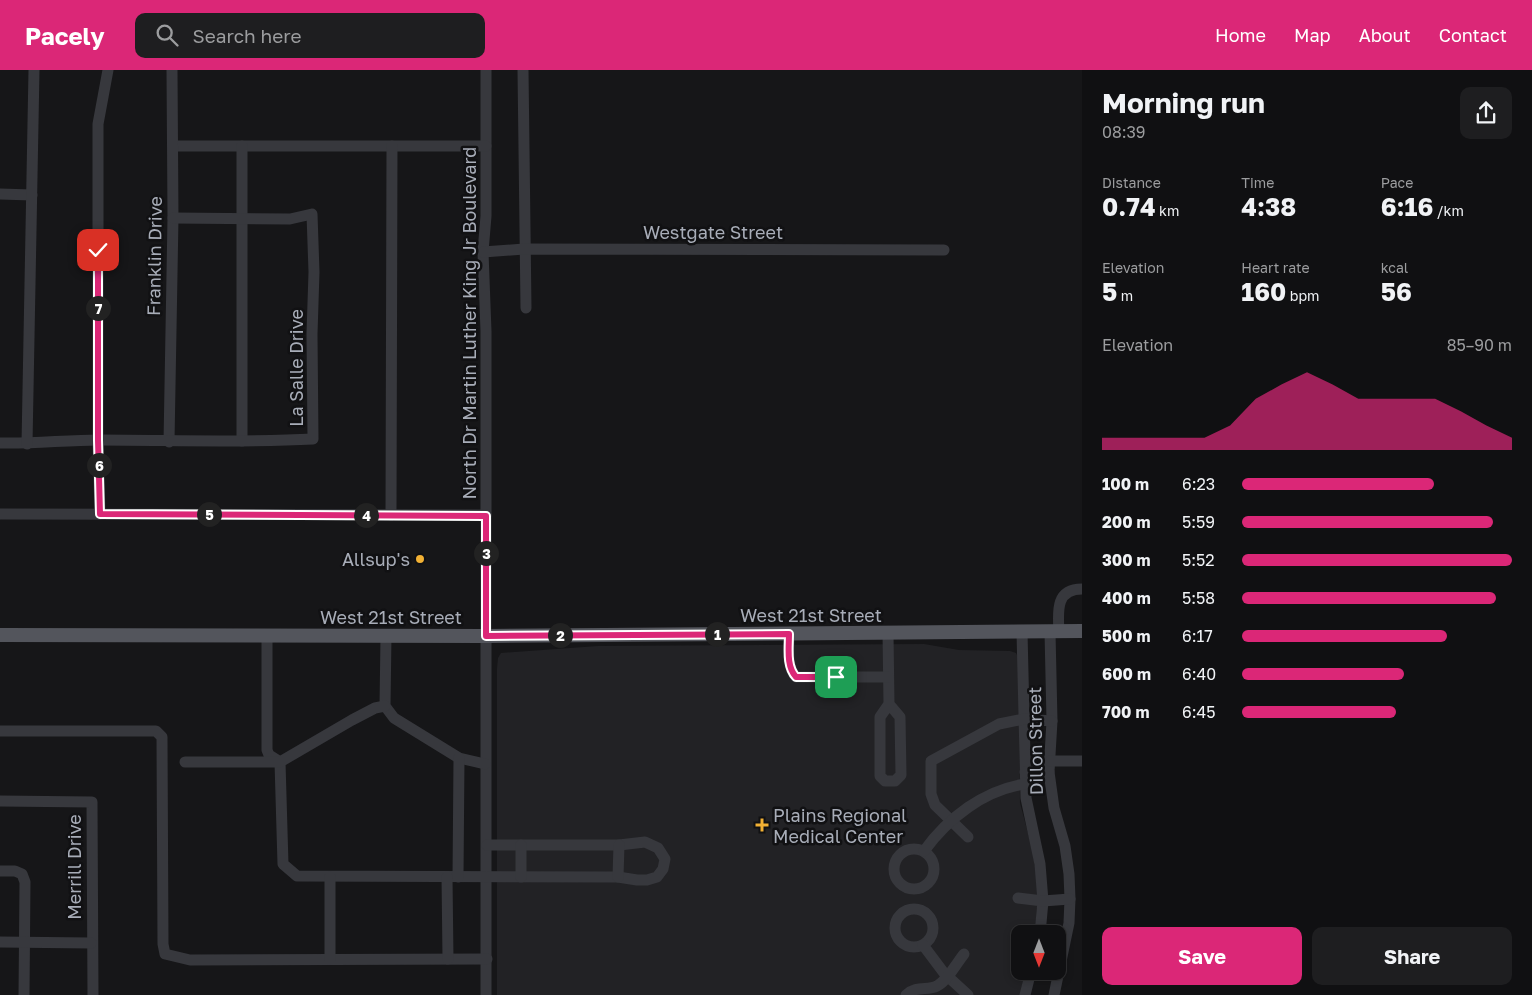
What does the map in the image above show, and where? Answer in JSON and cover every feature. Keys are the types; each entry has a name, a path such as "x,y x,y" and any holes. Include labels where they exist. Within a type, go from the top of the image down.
{"main road":[{"name":"West 21st Street","path":"0,635 486,636 1082,631"}],"street":[{"path":"27,444 34,70"},
{"path":"100,514 98,440 98,124 108,70"},
{"name":"Franklin Drive","path":"169,442 173,146 172,70"},
{"name":"North Dr Martin Luther King Jr Boulevard","path":"486,70 486,216 483,252 486,331 486,995"},
{"path":"522,70 526,308"},
{"path":"173,146 486,146"},
{"path":"242,146 242,441"},
{"path":"391,515 392,146"},
{"path":"0,194 32,195"},
{"name":"La Salle Drive","path":"0,443 27,444 98,440 169,442 313,439 312,334 314,272 312,214 290,219 172,218"},
{"name":"Westgate Street","path":"483,252 524,250 944,250"},
{"path":"0,514 486,516"},
{"name":"Dillon Street","path":"1054,995 1069,924 1070,899 1065,846 1054,808 1050,766 1054,632 1060,601 1066,593 1075,589 1082,589"},
{"name":"Dillon Street","path":"1022,632 1025,784 1026,798 1040,864 1043,901 1041,925"},
{"path":"888,633 889,704 880,717 880,776 885,781 895,781 901,775 900,717 889,704"},
{"path":"789,634 791,672 796,677 888,677"},
{"path":"267,636 267,750 269,755 280,762"},
{"path":"386,636 385,706 394,718 459,758 485,764"},
{"path":"185,762 280,762 367,712 385,706"},
{"path":"968,837 935,805 931,794 931,761 999,724 1024,720 1052,720"},
{"path":"0,731 156,731 162,738 163,944 165,954 190,960 486,959"},
{"path":"448,959 459,758"},
{"path":"1025,772 1082,761"},
{"path":"280,762 283,864 297,876 618,877 647,880 657,877 663,869 665,860 658,848 645,842 619,845 487,845"},
{"path":"924,851 936,834 951,820 989,794 1008,787 1025,784"},
{"name":"Merrill Drive","path":"0,801 92,802 92,995"},
{"path":"521,845 521,877"},
{"path":"618,877 619,845"},
{"path":"0,871 15,871 22,874 25,882 24,995"},
{"path":"330,877 330,960"},
{"path":"1018,898 1043,901 1070,899"},
{"path":"0,942 91,943"},
{"path":"923,945 947,976 968,995"},
{"path":"906,995 913,989 936,986 947,976 964,954"},
{"path":"1025,995 1029,980"}],"shaded area":[{"name":"Plains Regional Medical Center","path":"924,644 959,650 1010,651 1016,653 1019,659 1020,803 1032,848 1037,878 1036,925 1011,925 1011,980 1023,980 1020,995 497,995 498,658 501,653 598,646"}],"place":[{"name":"Allsup's","path":"420,559"},
{"name":"Plains Regional Medical Center","path":"762,825"}],"route":[{"path":"98,250 100,514 486,516 486,636 789,634 791,672 796,677 836,677"}]}
